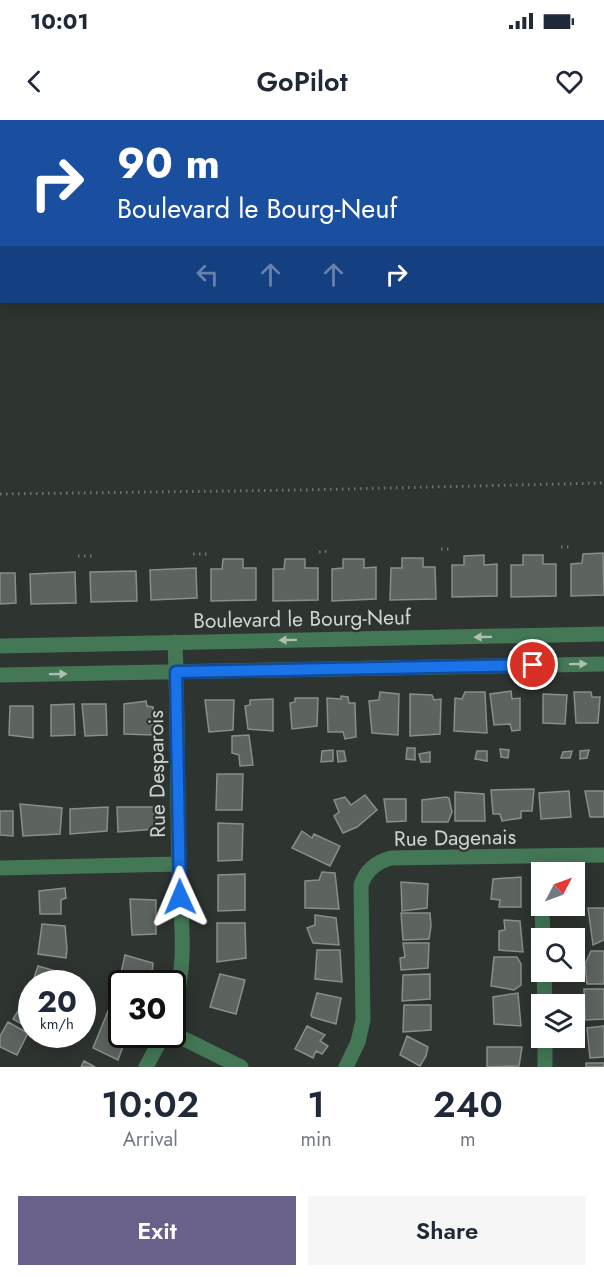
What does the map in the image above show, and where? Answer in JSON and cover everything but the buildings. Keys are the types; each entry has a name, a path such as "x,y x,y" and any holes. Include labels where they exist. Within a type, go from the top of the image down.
{"street":[{"name":"Boulevard le Bourg-Neuf","path":"0,646 604,634"},
{"name":"Rue Desparois","path":"176,642 181,970"},
{"path":"0,675 604,664"},
{"name":"Rue Dagenais","path":"346,1067 362,1033 362,885 364,876 378,862 391,858 604,855"},
{"path":"541,857 541,862"},
{"path":"0,868 179,864"},
{"path":"186,1041 241,1067"},
{"path":"146,1067 156,1048"},
{"path":"545,1048 545,1067"}],"path":[{"path":"0,494 604,483"},
{"path":"561,547 572,547"},
{"path":"441,549 451,549"},
{"path":"319,552 332,551"},
{"path":"193,554 211,554"},
{"path":"78,556 94,556"}],"route":[{"path":"180,897 176,672 533,665"}]}
